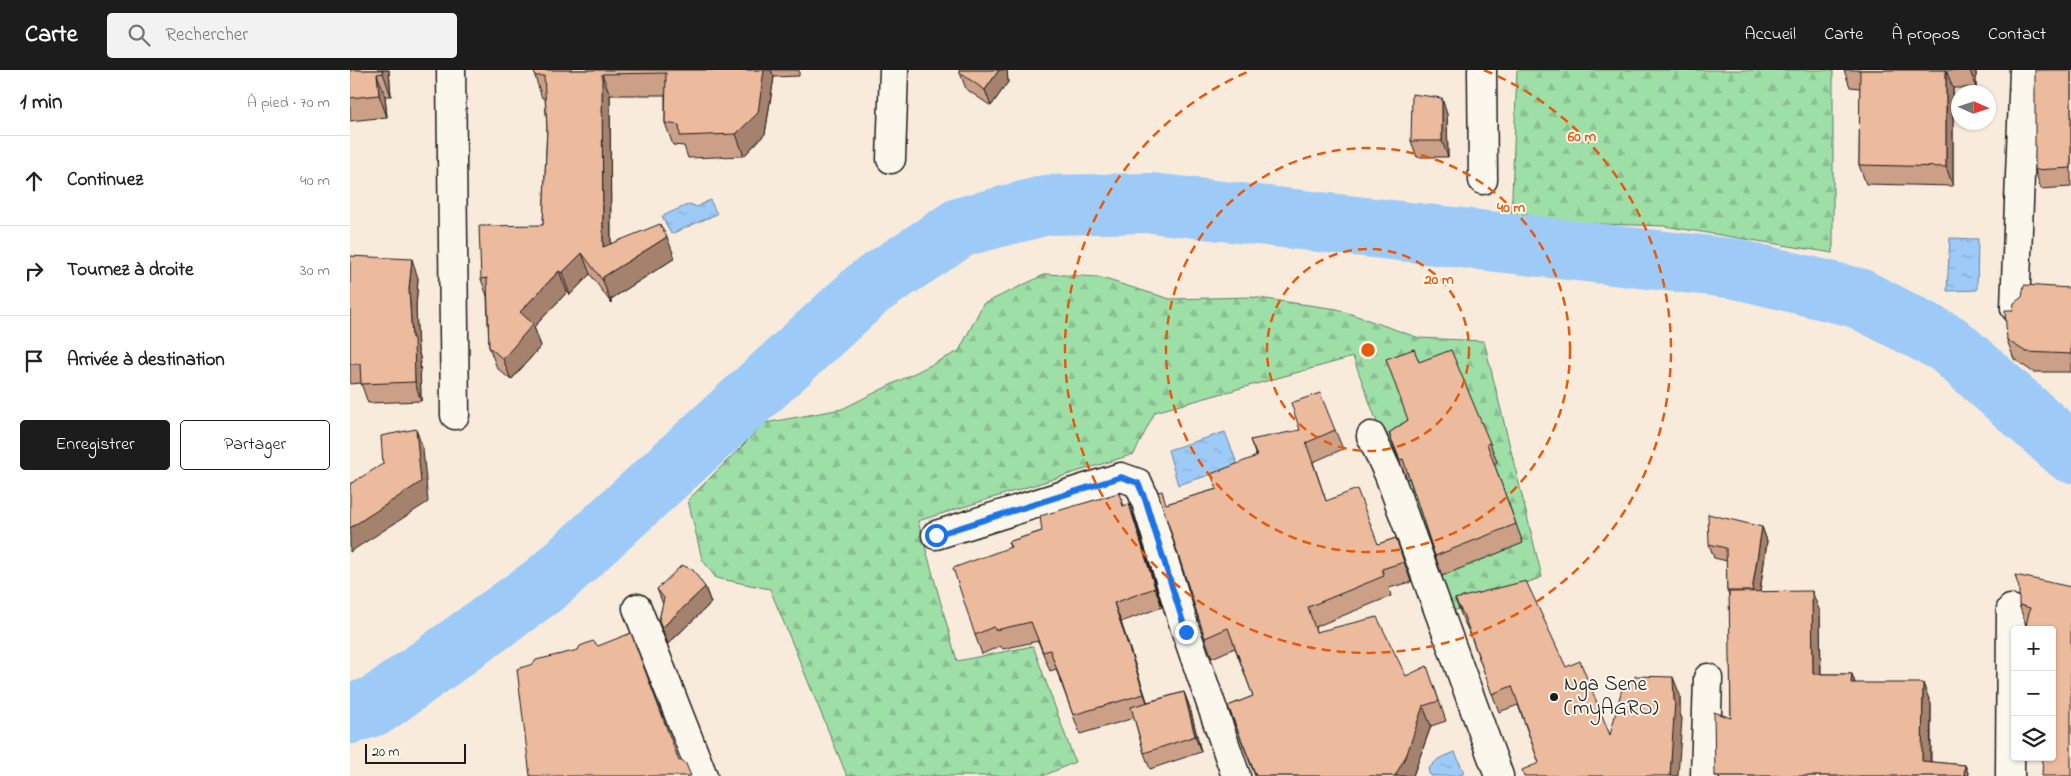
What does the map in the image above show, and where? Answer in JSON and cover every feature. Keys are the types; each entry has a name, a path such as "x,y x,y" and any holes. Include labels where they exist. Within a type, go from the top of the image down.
{"street":[{"path":"451,70 455,416"},
{"path":"891,159 894,70"},
{"path":"1482,70 1483,180"},
{"path":"2015,308 2024,70"},
{"path":"1371,436 1389,475 1499,776"},
{"path":"936,535 1121,477 1138,483 1145,499 1186,632 1236,776"},
{"path":"637,608 703,776"},
{"path":"2010,608 2010,776"},
{"path":"1705,776 1708,678"}],"green space":[{"path":"1517,70 1833,70 1833,253 1664,226 1511,221"},
{"path":"1046,274 1098,277 1170,299 1251,297 1337,309 1419,338 1484,341 1542,577 1451,612 1404,496 1353,357 1155,412 1134,454 918,521 957,661 1033,646 1075,762 1043,776 847,776 770,589 716,578 702,559 688,500 765,423 842,409 959,351 983,304"}],"water":[{"path":"710,200 717,214 671,234 662,216 690,204 697,207"},
{"path":"1950,238 1978,239 1977,290 1947,291"},
{"path":"1225,432 1238,466 1178,485 1168,450"},
{"path":"1455,752 1464,773 1460,776 1430,776 1428,769 1438,759"}],"building":[{"path":"350,70 382,70 383,73 377,74 379,95 350,98"},
{"path":"534,70 764,70 758,113 736,134 680,136 679,125 665,123 666,73 602,74 603,247 660,224 667,237 603,277 603,281 582,253 562,273 559,271 520,312 533,324 503,359 489,347 487,278 481,279 479,226 543,225 547,127 544,76 535,76"},
{"path":"959,70 999,70 985,90 960,73"},
{"path":"1860,70 1946,70 1946,167 1859,165"},
{"path":"2035,70 2071,70 2071,168 2035,170"},
{"path":"1412,94 1442,98 1442,141 1411,141"},
{"path":"350,256 412,259 409,289 412,338 414,338 415,382 361,384 360,364 350,364"},
{"path":"2024,285 2070,288 2071,286 2071,354 2026,352 2007,340 2005,310 2013,310 2014,303 2022,297"},
{"path":"1414,349 1419,362 1451,350 1490,443 1487,444 1516,524 1435,556 1403,459 1400,460 1389,433 1408,420 1386,359"},
{"path":"1320,393 1335,430 1306,443 1326,501 1357,489 1378,544 1396,538 1404,562 1382,569 1384,576 1308,607 1316,632 1377,617 1406,676 1427,666 1439,701 1423,706 1407,754 1395,776 1256,776 1228,706 1253,696 1228,628 1205,638 1158,492 1162,491 1166,504 1217,489 1211,474 1257,456 1250,440 1300,430 1291,403"},
{"path":"416,429 421,482 350,528 350,484 383,464 381,436"},
{"path":"1119,493 1123,506 1129,504 1155,588 1114,603 1144,694 1073,715 1050,650 1043,652 1031,622 996,630 993,627 975,635 953,568 1011,547 1008,542 1042,531 1040,516"},
{"path":"1708,514 1762,527 1752,591 1727,591 1726,548 1709,544"},
{"path":"682,565 693,570 705,587 662,628 659,620 664,598 657,589"},
{"path":"2015,575 2071,587 2071,776 2042,776 2043,761 2056,761 2056,626 2026,626 2030,608 2019,605 2019,588"},
{"path":"1526,581 1566,667 1580,661 1610,735 1624,681 1635,681 1635,676 1673,677 1675,701 1670,776 1524,776 1522,770 1539,763 1512,686 1492,694 1464,616 1455,599"},
{"path":"1812,591 1813,674 1852,674 1851,683 1923,683 1922,761 1965,765 1964,776 1715,776 1714,712 1731,718 1729,592"},
{"path":"631,633 679,761 682,760 686,764 691,776 530,776 517,669 533,664 536,660 578,650 580,646 593,641 598,646"},
{"path":"1184,692 1195,736 1144,753 1131,707"}],"waterway":[{"path":"350,714 377,705 547,583 870,287 961,227 1047,205 1151,203 1737,269 1858,298 1948,344 2071,453"}],"place":[{"name":"Nga Sene (myAGRO)","path":"1554,697"}],"route":[{"path":"936,535 1121,477 1138,483 1145,499 1186,632"}]}
